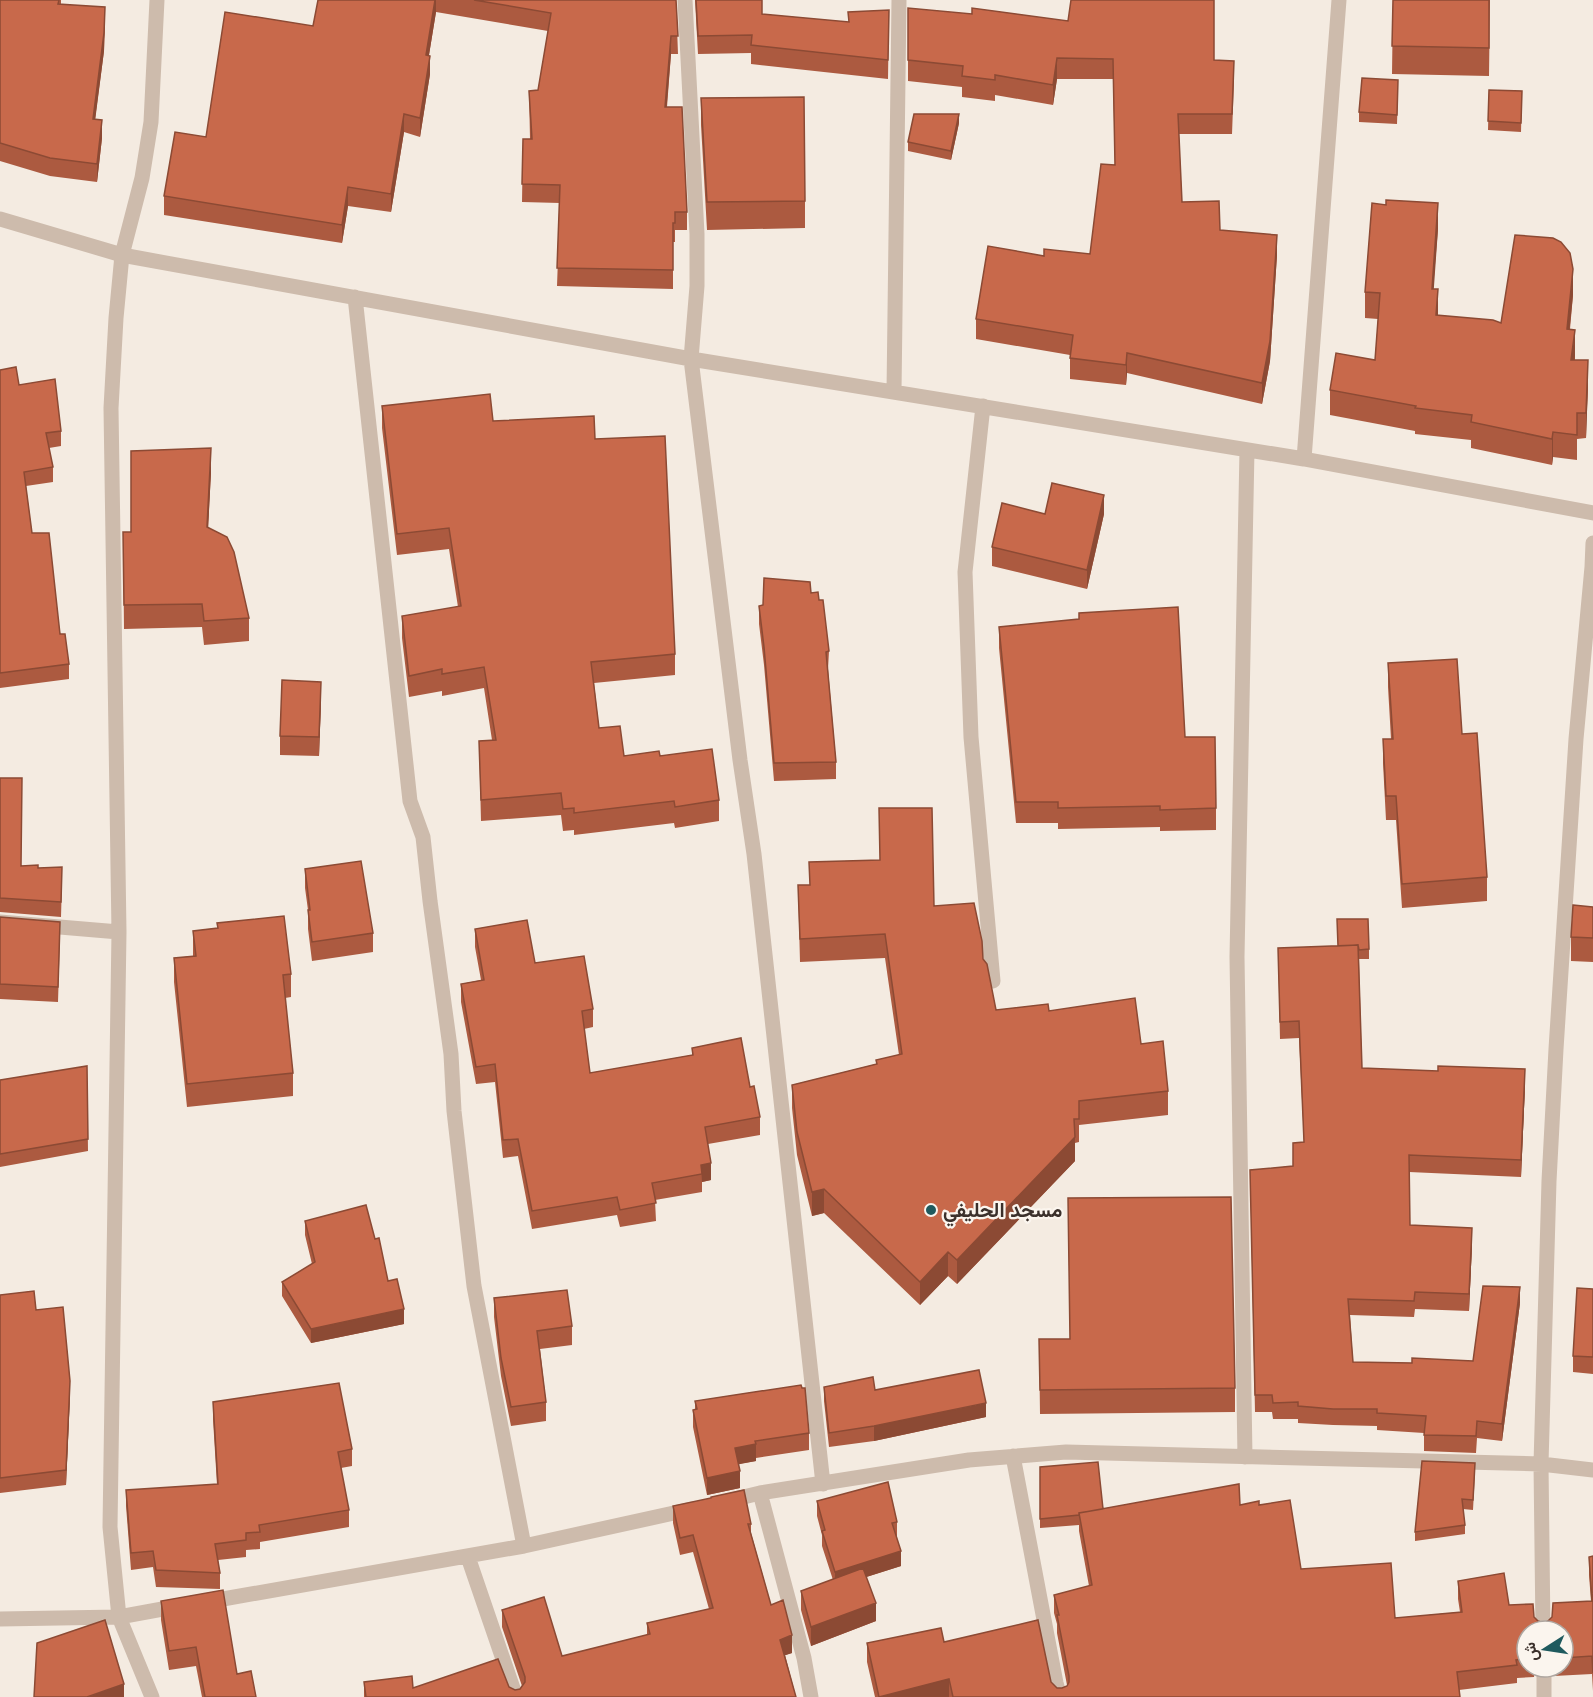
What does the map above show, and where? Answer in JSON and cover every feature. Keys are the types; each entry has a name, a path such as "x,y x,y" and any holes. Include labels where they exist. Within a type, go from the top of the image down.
{"street":[{"path":"152,1697 119,1617 110,1527 119,932 111,408 122,255 142,178 151,122 157,0"},
{"path":"685,0 697,234 697,286 691,359 740,760 754,854 823,1484"},
{"path":"894,392 899,0"},
{"path":"1304,459 1339,0"},
{"path":"0,219 122,255 691,359 1304,459 1593,513"},
{"path":"355,297 410,801 423,837 428,891 451,1054 454,1111 472,1268 524,1546"},
{"path":"982,406 965,572 971,737 993,981"},
{"path":"1245,1457 1237,957 1247,450"},
{"path":"1543,1619 1541,1464 1549,1181 1576,739 1593,543"},
{"path":"0,922 119,932"},
{"path":"0,1619 119,1617 468,1557 760,1493 969,1460 1066,1452 1541,1464 1593,1470"},
{"path":"1013,1456 1060,1697"},
{"path":"760,1493 804,1658 811,1697"},
{"path":"468,1557 516,1697"},
{"path":"1544,1679 1544,1697"}],"building":[{"path":"0,0 59,0 58,4 105,7 93,119 102,120 97,164 50,158 0,143"},
{"path":"318,0 435,0 426,55 430,56 420,118 404,114 391,194 348,187 342,225 164,196 175,132 206,137 225,12 313,26"},
{"path":"474,0 676,0 678,36 671,36 665,107 682,107 687,212 675,212 673,270 557,268 560,185 522,184 523,139 532,139 529,91 538,90 551,13"},
{"path":"696,0 762,0 762,14 849,22 848,12 889,10 888,60 751,45 752,35 698,36"},
{"path":"1071,0 1214,0 1214,60 1234,61 1232,114 1178,114 1182,202 1219,201 1220,230 1277,235 1270,341 1262,383 1127,353 1126,365 1070,358 1073,335 976,319 988,246 1044,256 1044,249 1090,254 1101,164 1115,165 1113,59 1057,58 1053,85 995,75 995,80 962,76 963,66 908,60 908,8 972,14 972,8 1068,21"},
{"path":"1393,0 1489,0 1489,48 1392,46"},
{"path":"1362,78 1398,80 1397,115 1359,112"},
{"path":"1489,90 1522,91 1521,123 1488,121"},
{"path":"804,97 805,201 707,202 701,98"},
{"path":"914,114 959,114 951,151 908,142"},
{"path":"1386,200 1438,203 1432,289 1438,289 1436,315 1493,320 1501,323 1515,235 1553,238 1561,242 1570,253 1573,269 1567,329 1575,330 1571,360 1588,360 1586,413 1577,413 1577,435 1553,432 1552,439 1471,422 1472,415 1415,408 1416,406 1330,390 1336,353 1375,360 1380,293 1365,292 1372,203 1386,205"},
{"path":"16,367 19,385 55,379 61,431 46,433 53,467 24,472 32,533 49,533 60,634 65,634 69,664 0,673 0,370"},
{"path":"490,394 493,421 594,416 595,439 665,436 675,654 591,662 599,728 620,726 624,756 659,751 660,756 712,749 719,800 675,807 674,801 574,813 574,808 563,809 561,793 481,800 479,741 496,740 484,667 442,674 442,669 409,676 402,616 461,606 449,528 397,534 382,406"},
{"path":"211,448 207,527 227,537 234,552 249,618 204,621 202,604 124,605 123,532 131,532 131,451"},
{"path":"1052,483 1104,495 1087,570 992,547 1002,503 1045,514"},
{"path":"764,578 810,582 811,593 818,592 819,600 823,600 829,651 826,652 836,762 774,763 759,606 763,605"},
{"path":"1178,607 1185,737 1215,737 1216,808 1160,810 1160,806 1058,808 1058,802 1016,802 999,627 1079,619 1079,613"},
{"path":"1457,659 1462,734 1477,733 1487,877 1402,884 1396,796 1386,796 1383,739 1393,739 1388,663"},
{"path":"282,680 321,682 319,737 280,736"},
{"path":"0,778 22,778 21,866 62,867 61,902 0,898"},
{"path":"879,808 932,808 934,906 974,903 982,941 983,959 987,964 996,1010 1048,1004 1049,1011 1135,998 1141,1044 1163,1041 1168,1091 1079,1101 1079,1119 1074,1119 1075,1137 957,1260 948,1252 920,1282 824,1189 812,1192 797,1132 792,1085 877,1064 876,1060 902,1054 885,934 800,939 798,885 810,885 809,862 880,860"},
{"path":"361,861 373,933 312,942 305,869"},
{"path":"1573,905 1593,907 1593,938 1571,937"},
{"path":"284,916 291,974 283,975 293,1073 187,1084 174,958 196,956 193,931 218,928 217,923"},
{"path":"0,917 60,922 58,987 0,984"},
{"path":"1337,919 1368,919 1369,949 1359,950 1358,945 1338,946"},
{"path":"527,920 535,963 584,956 593,1009 582,1011 590,1073 693,1055 692,1048 741,1038 750,1087 754,1086 760,1117 705,1127 711,1163 701,1165 702,1174 652,1183 656,1203 620,1210 617,1197 532,1211 518,1139 503,1140 495,1064 476,1067 461,984 484,980 475,929"},
{"path":"1358,945 1362,1068 1438,1071 1438,1066 1525,1069 1521,1160 1409,1155 1410,1225 1472,1228 1469,1294 1415,1292 1414,1301 1348,1299 1353,1362 1412,1363 1412,1358 1473,1361 1483,1286 1520,1287 1502,1424 1477,1421 1476,1436 1424,1435 1426,1416 1377,1413 1377,1409 1298,1406 1298,1402 1273,1403 1272,1395 1255,1395 1250,1170 1293,1166 1293,1143 1304,1142 1299,1021 1280,1022 1278,948"},
{"path":"87,1066 88,1139 0,1154 0,1080"},
{"path":"1231,1197 1235,1388 1040,1390 1039,1339 1070,1339 1068,1198"},
{"path":"366,1205 375,1239 379,1238 388,1281 397,1279 404,1309 311,1329 282,1282 315,1262 305,1221"},
{"path":"1577,1288 1593,1289 1593,1357 1573,1356"},
{"path":"567,1290 572,1326 537,1331 546,1402 511,1407 501,1358 494,1298"},
{"path":"34,1291 36,1310 63,1307 70,1381 66,1470 0,1478 0,1295"},
{"path":"979,1370 986,1403 829,1433 824,1387 873,1377 875,1390"},
{"path":"339,1383 352,1449 338,1452 349,1510 259,1525 260,1532 246,1533 246,1540 215,1544 220,1573 156,1570 153,1551 131,1553 126,1490 218,1484 213,1402"},
{"path":"801,1385 805,1388 809,1433 755,1441 756,1444 735,1448 740,1471 707,1478 693,1410 697,1409 695,1401"},
{"path":"1422,1461 1475,1463 1473,1500 1462,1499 1465,1525 1415,1532"},
{"path":"1098,1462 1103,1509 1079,1513 1079,1515 1040,1519 1040,1467"},
{"path":"888,1482 897,1522 892,1523 901,1551 835,1572 822,1531 825,1530 817,1501"},
{"path":"1239,1484 1240,1505 1259,1501 1259,1505 1290,1500 1301,1569 1391,1563 1395,1618 1462,1612 1458,1581 1504,1573 1509,1605 1533,1604 1536,1619 1515,1619 1515,1665 1457,1672 1460,1697 953,1697 949,1679 879,1697 867,1643 941,1628 944,1642 1038,1620 1051,1682 1057,1688 1067,1686 1069,1676 1054,1595 1092,1585 1079,1513"},
{"path":"744,1490 751,1524 748,1524 771,1605 783,1600 792,1635 780,1640 796,1697 366,1697 364,1682 412,1676 413,1688 498,1659 509,1687 515,1690 520,1689 525,1682 525,1677 502,1610 544,1597 562,1656 650,1634 647,1623 713,1608 693,1535 680,1538 673,1506"},
{"path":"1593,1556 1593,1673 1592,1656 1575,1657 1575,1619 1550,1619 1553,1603 1592,1601 1589,1557"},
{"path":"863,1568 876,1603 811,1627 801,1591"},
{"path":"223,1590 237,1674 251,1671 256,1697 205,1697 196,1647 169,1651 161,1601"},
{"path":"105,1620 124,1684 87,1697 34,1697 37,1643"}],"place":[{"name":"مسجد الحليفي","path":"931,1210"}]}
